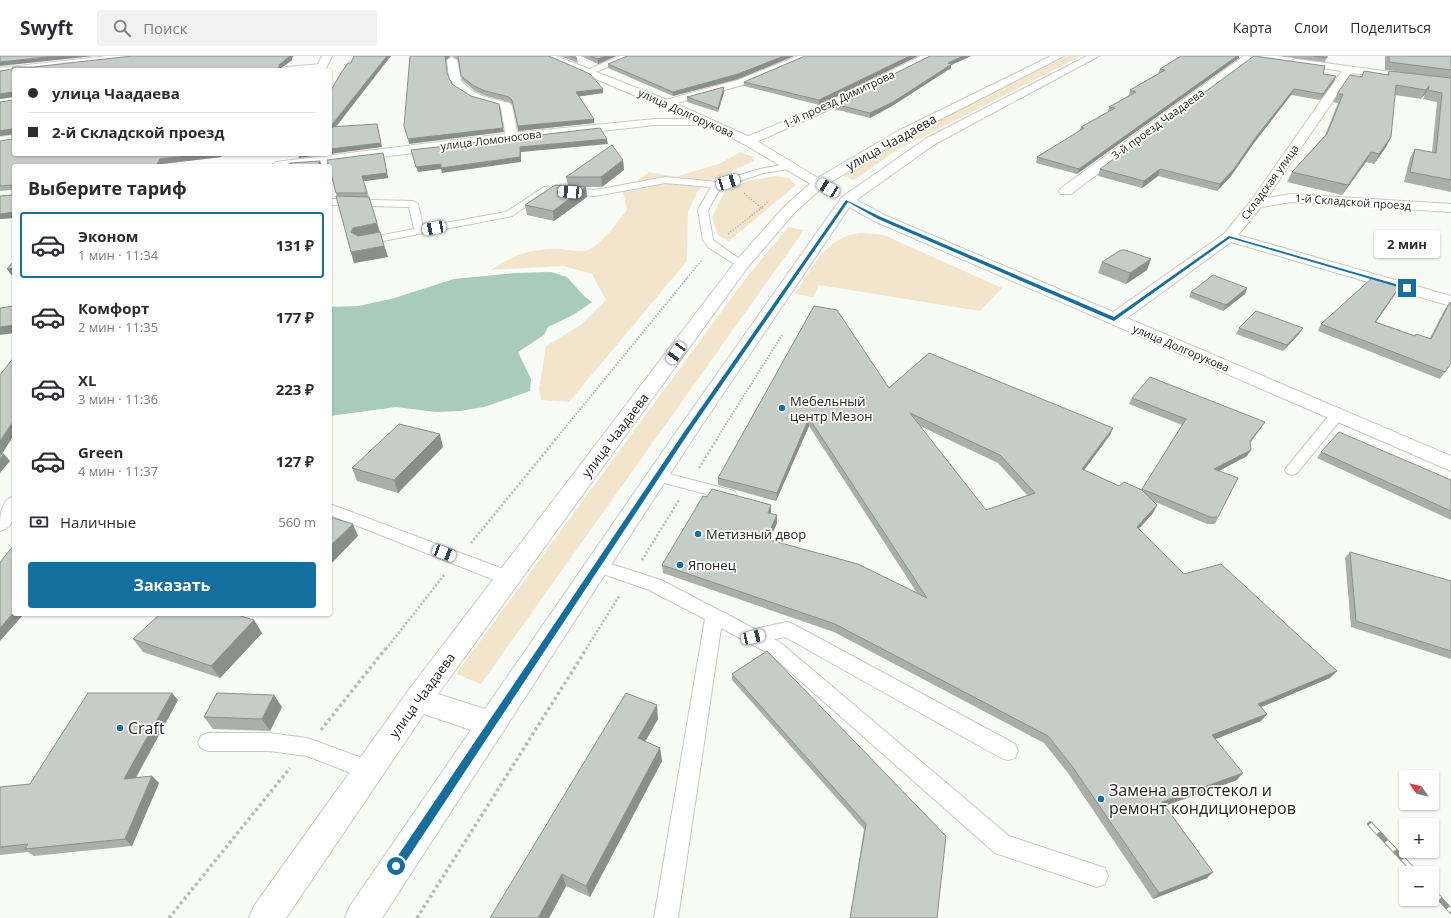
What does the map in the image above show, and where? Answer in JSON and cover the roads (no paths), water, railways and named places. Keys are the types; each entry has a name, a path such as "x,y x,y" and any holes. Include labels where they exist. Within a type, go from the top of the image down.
{"street":[{"path":"27,68 134,56"},
{"path":"321,68 327,56"},
{"name":"улица Долгорукова","path":"547,56 666,103 748,141 879,218 1451,464"},
{"path":"587,72 629,56"},
{"path":"666,103 742,82 806,56"},
{"name":"1-й проезд Димитрова","path":"748,141 822,109 929,56"},
{"name":"улица Чаадаева","path":"362,918 658,476 833,192 902,134 1058,56"},
{"name":"улица Чаадаева","path":"266,918 418,700 508,578 741,265 784,216 1094,56"},
{"name":"3-й проезд Чаадаева","path":"1066,191 1250,57"},
{"path":"452,60 456,82 470,94 482,100 504,105 508,108 508,121 512,137"},
{"path":"1288,62 1451,83"},
{"name":"Складская улица","path":"1114,319 1229,237 1256,204 1349,69"},
{"path":"0,71 12,70"},
{"name":"улица Ломоносова","path":"292,164 512,137 655,122 706,122"},
{"path":"0,141 12,139"},
{"name":"1-й Складской проезд","path":"1256,204 1291,198 1451,208"},
{"path":"1229,237 1451,301"},
{"path":"0,523 12,507"},
{"path":"418,700 491,724"}],"lane":[{"path":"361,242 509,214 544,190 596,193 665,180 717,185 763,171 792,166"},
{"path":"717,185 703,210 708,240 713,246 741,265"},
{"path":"332,202 412,204 419,231"},
{"path":"1292,470 1337,415"},
{"path":"658,476 746,500"},
{"path":"332,510 508,578"},
{"path":"598,566 655,585 776,649 1003,845 1097,876"},
{"path":"666,918 714,616"},
{"path":"753,637 787,629 1008,751"},
{"path":"208,742 269,742 307,747 369,770"}],"railway":[{"path":"1370,824 1409,866"},
{"path":"1439,898 1451,911"}],"place":[{"name":"Мебельный центр Мезон","path":"782,408"},
{"name":"Метизный двор","path":"698,534"},
{"name":"Японец","path":"680,565"},
{"name":"Craft","path":"120,728"},
{"name":"Замена автостекол и ремонт кондиционеров","path":"1101,799"}]}
